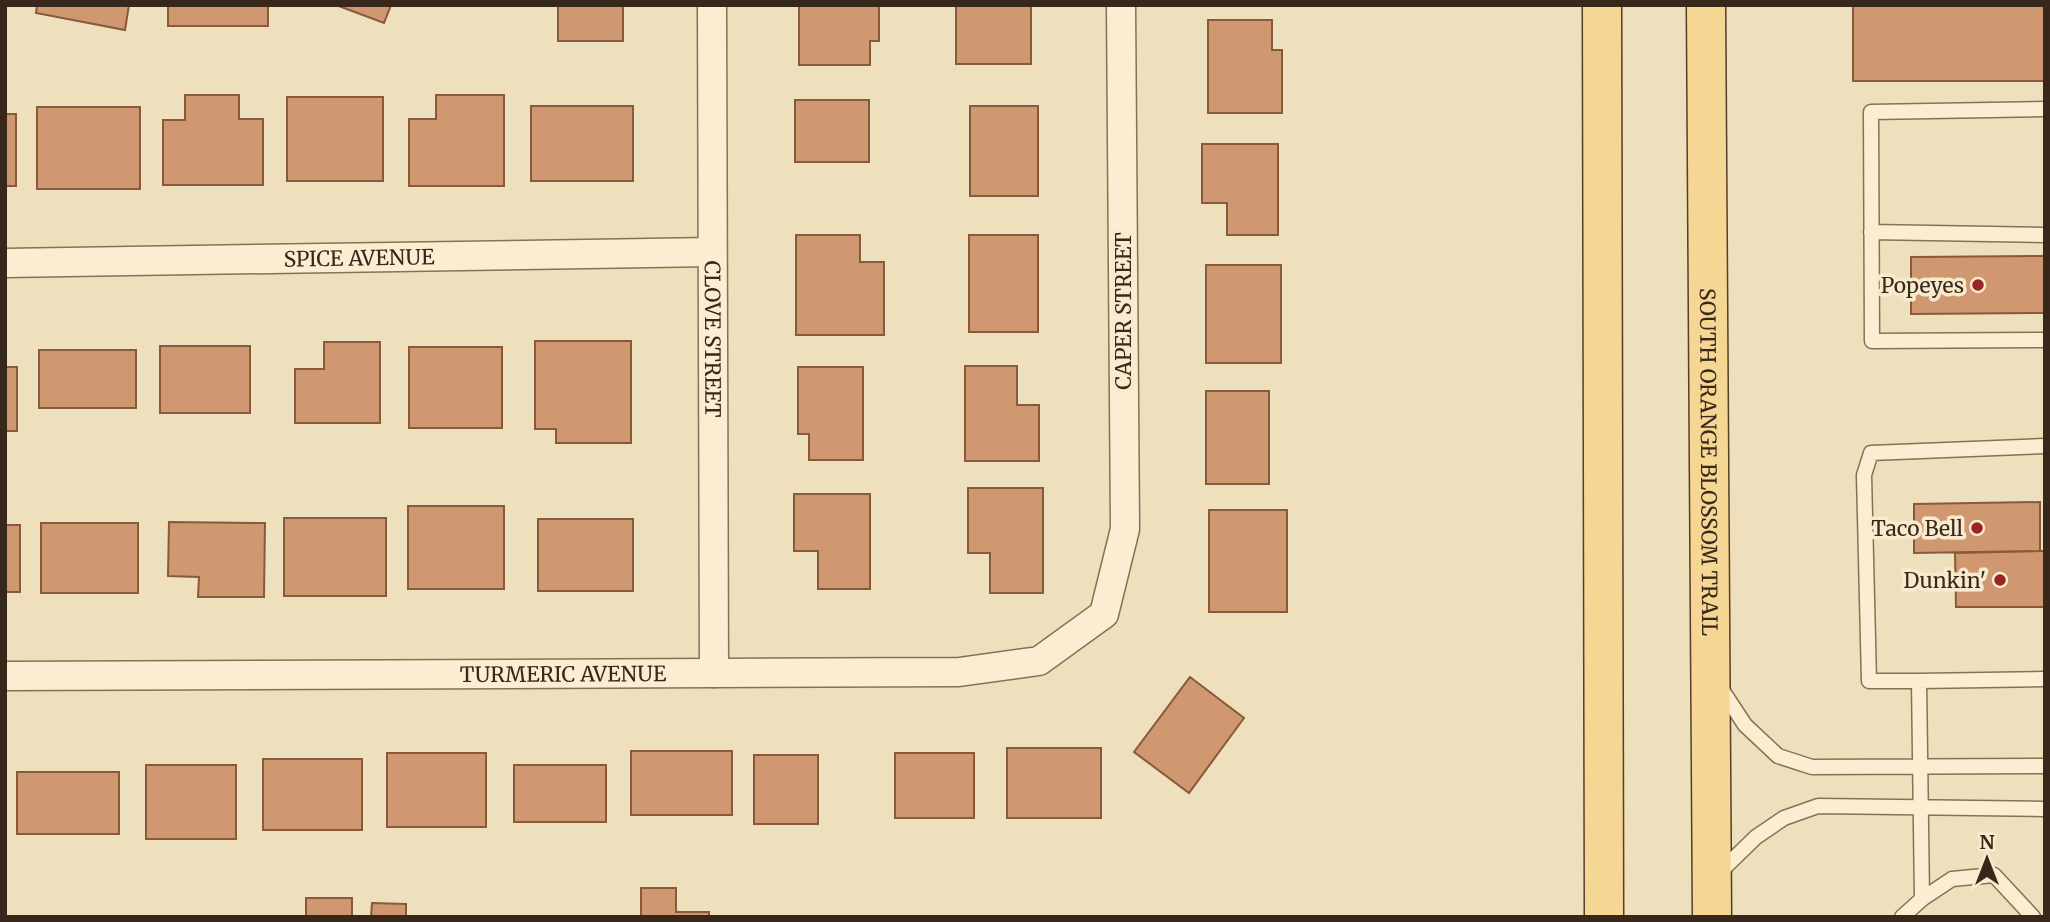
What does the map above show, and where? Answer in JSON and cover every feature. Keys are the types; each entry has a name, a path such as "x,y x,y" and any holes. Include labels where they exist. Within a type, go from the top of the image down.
{"main road":[{"path":"1602,5 1604,917"},
{"name":"SOUTH ORANGE BLOSSOM TRAIL","path":"1706,5 1712,899"}],"street":[{"name":"CLOVE STREET","path":"712,5 714,673"},
{"name":"CAPER STREET","path":"1104,614 1125,529 1121,5"},
{"name":"SPICE AVENUE","path":"5,263 712,252"},
{"name":"TURMERIC AVENUE","path":"5,676 959,672 1039,661 1104,614"}],"lane":[{"path":"2045,109 1871,112 1872,341 2045,340"},
{"path":"1871,232 2045,235"},
{"path":"2045,446 1871,453 1864,475 1869,681 2045,679"},
{"path":"1711,674 1745,725 1778,756 1812,767 2045,766"},
{"path":"1919,681 1922,899"},
{"path":"1712,899 1756,837 1784,818 1818,806 2045,809"},
{"path":"1902,917 1922,899 1952,879 1994,875 2033,917"}],"building":[{"path":"37,5 129,5 125,30 36,13"},
{"path":"168,5 268,5 268,26 168,26"},
{"path":"336,5 391,5 384,23"},
{"path":"558,5 623,5 623,41 558,41"},
{"path":"799,5 879,5 879,41 870,41 870,65 799,65"},
{"path":"956,5 1031,5 1031,64 956,64"},
{"path":"1853,5 2045,5 2045,81 1853,81"},
{"path":"1208,20 1272,20 1272,50 1282,50 1282,113 1208,113"},
{"path":"185,95 239,95 239,119 263,119 263,185 163,185 163,120 185,120"},
{"path":"436,95 504,95 504,186 409,186 409,119 436,119"},
{"path":"287,97 383,97 383,181 287,181"},
{"path":"795,100 869,100 869,162 795,162"},
{"path":"531,106 633,106 633,181 531,181"},
{"path":"970,106 1038,106 1038,196 970,196"},
{"path":"37,107 140,107 140,189 37,189"},
{"path":"5,114 16,114 16,186 5,186"},
{"path":"1202,144 1278,144 1278,235 1227,235 1227,203 1202,203"},
{"path":"796,235 860,235 860,262 884,262 884,335 796,335"},
{"path":"969,235 1038,235 1038,332 969,332"},
{"name":"Popeyes","path":"2045,256 2045,313 1911,314 1911,257"},
{"path":"1206,265 1281,265 1281,363 1206,363"},
{"path":"535,341 631,341 631,443 556,443 556,429 535,429"},
{"path":"324,342 380,342 380,423 295,423 295,369 324,369"},
{"path":"160,346 250,346 250,413 160,413"},
{"path":"409,347 502,347 502,428 409,428"},
{"path":"39,350 136,350 136,408 39,408"},
{"path":"965,366 1017,366 1017,405 1039,405 1039,461 965,461"},
{"path":"5,367 17,367 17,431 5,431"},
{"path":"798,367 863,367 863,460 809,460 809,434 798,434"},
{"path":"1206,391 1269,391 1269,484 1206,484"},
{"path":"968,488 1043,488 1043,593 990,593 990,553 968,553"},
{"path":"794,494 870,494 870,589 818,589 818,551 794,551"},
{"name":"Taco Bell","path":"2040,502 2040,551 1914,553 1914,504"},
{"path":"408,506 504,506 504,589 408,589"},
{"path":"1209,510 1287,510 1287,612 1209,612"},
{"path":"284,518 386,518 386,596 284,596"},
{"path":"538,519 633,519 633,591 538,591"},
{"path":"169,522 265,523 264,597 198,597 199,577 168,576"},
{"path":"41,523 138,523 138,593 41,593"},
{"path":"5,525 20,525 20,592 5,592"},
{"name":"Dunkin'","path":"2045,551 2045,607 1956,607 1955,553"},
{"path":"1190,677 1244,718 1189,793 1134,752"},
{"path":"1007,748 1101,748 1101,818 1007,818"},
{"path":"631,751 732,751 732,815 631,815"},
{"path":"387,753 486,753 486,827 387,827"},
{"path":"895,753 974,753 974,818 895,818"},
{"path":"754,755 818,755 818,824 754,824"},
{"path":"263,759 362,759 362,830 263,830"},
{"path":"146,765 236,765 236,839 146,839"},
{"path":"514,765 606,765 606,822 514,822"},
{"path":"17,772 119,772 119,834 17,834"},
{"path":"641,888 676,888 676,912 709,912 709,917 641,917"},
{"path":"306,898 352,898 352,917 306,917"},
{"path":"372,903 406,904 406,917 371,917"}],"place":[{"name":"Popeyes","path":"1978,285"},
{"name":"Taco Bell","path":"1977,528"},
{"name":"Dunkin'","path":"2000,580"}]}
